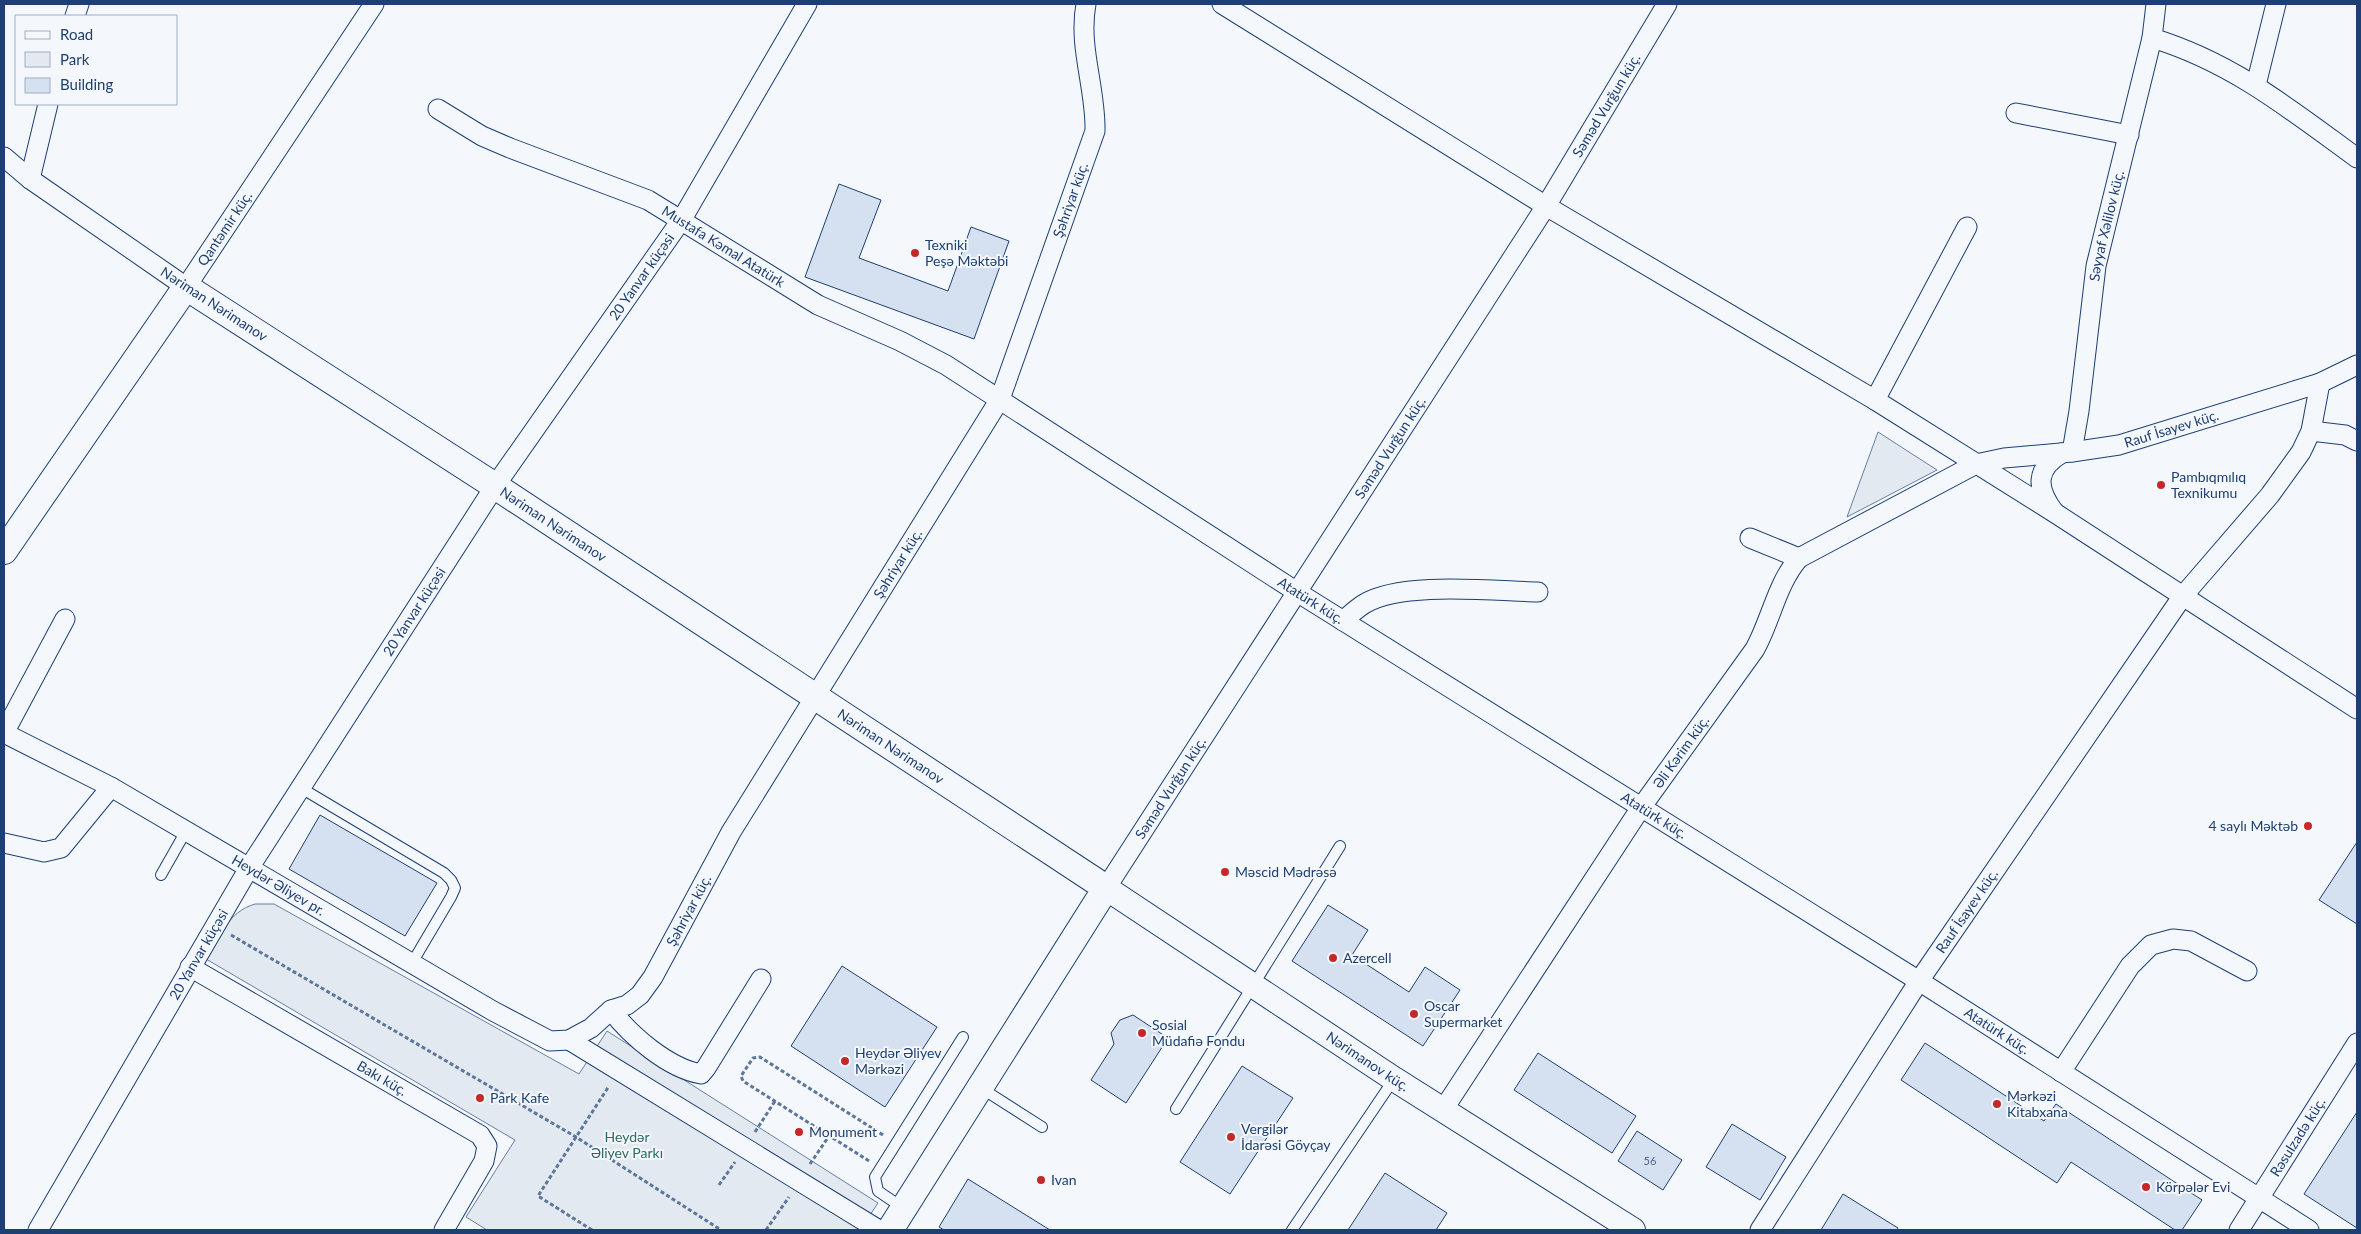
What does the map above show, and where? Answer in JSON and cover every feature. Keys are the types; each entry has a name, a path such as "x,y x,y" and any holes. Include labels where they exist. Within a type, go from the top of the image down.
{"main road":[{"name":"Nəriman Nərimanov","path":"186,287 495,486 1106,888"},
{"name":"Qantəmir küç.","path":"4,550 186,287"},
{"path":"897,1220 1106,888"}],"street":[{"name":"Qantəmir küç.","path":"186,287 374,4"},
{"name":"20 Yanvar küçəsi","path":"38,1230 249,868 495,486 682,219 807,4"},
{"name":"Şəhriyar küç.","path":"550,1041 569,1040 591,1028 612,1010 627,1005 640,996 653,977 731,832 1000,399 1095,132 1096,108 1082,36 1086,4"},
{"path":"1222,4 1546,206 1875,400 2055,513 2357,710"},
{"name":"Səməd Vurğun küç.","path":"1106,888 1546,206 1666,4"},
{"name":"Səyyaf Xəlilov küç.","path":"2067,453 2079,411 2096,266 2152,38 2156,4"},
{"path":"2256,85 2276,4"},
{"path":"2152,38 2183,47 2216,62 2256,85 2357,158"},
{"path":"30,179 48,105"},
{"name":"Mustafa Kəmal Atatürk","path":"438,109 482,136 648,200 682,219 818,305 900,341 946,365 1000,399"},
{"path":"2016,113 2129,135"},
{"name":"Nəriman Nərimanov","path":"4,157 30,179 186,287"},
{"path":"1875,400 1967,226"},
{"name":"Rauf İsayev küç.","path":"1976,464 2004,458 2067,453 2119,445 2320,383 2357,365"},
{"name":"Rauf İsayev küç.","path":"1760,1230 1919,981 2182,597 2270,495 2300,452 2310,431 2320,383"},
{"name":"Atatürk küç.","path":"1000,399 1297,592 1640,809 1919,981 2309,1230"},
{"path":"2310,431 2345,435 2357,441"},
{"path":"2055,513 2044,498 2043,469 2049,461 2067,453"},
{"path":"1750,538 1799,558 1976,464"},
{"name":"Əli Kərim küç.","path":"1443,1110 1640,809 1755,649 1765,632 1791,568 1799,558"},
{"path":"1343,621 1365,604 1381,597 1425,589 1538,592"},
{"path":"4,733 65,619"},
{"name":"Heydər Əliyev pr.","path":"4,733 111,787 412,964 550,1041"},
{"path":"4,843 44,852 61,848 111,787"},
{"name":"Nərimanov küç.","path":"1106,888 1394,1079 1633,1230"},
{"path":"2061,1072 2130,966 2150,946 2173,939 2191,941 2247,971"},
{"name":"Bakı küç.","path":"190,967 480,1135 487,1146 484,1161 444,1230"},
{"path":"612,1010 639,1042 690,1072 701,1074 761,979"},
{"path":"569,1040 879,1230"},
{"name":"Rəsulzadə küç.","path":"2239,1230 2357,1043"}],"lane":[{"path":"301,788 444,873 452,880 454,888 451,897 412,964"},
{"path":"161,875 186,831"},
{"path":"1176,1109 1255,986 1340,846"},
{"path":"897,1220 878,1191 875,1177 963,1036"},
{"path":"1292,1230 1394,1079"},
{"path":"980,1088 1042,1127"}],"path":[{"path":"224,930 576,1137 721,1230"},
{"path":"880,1168 744,1081 741,1076 752,1058 760,1057 896,1143"},
{"path":"592,1230 538,1196 613,1080"}],"green space":[{"path":"1878,432 1937,470 1847,517"},
{"name":"Heydər Əliyev Parkı","path":"255,904 274,904 579,1074 607,1031 878,1203 860,1230 487,1230 466,1217 515,1140 206,959 231,919"}],"building":[{"path":"839,184 881,200 859,258 948,291 971,227 1009,241 974,339 805,277"},
{"path":"320,815 437,883 405,936 289,869"},
{"path":"2357,842 2357,924 2319,900"},
{"path":"1328,905 1368,930 1352,955 1409,992 1425,967 1460,990 1423,1046 1292,961"},
{"path":"842,966 937,1027 885,1107 791,1046"},
{"path":"1133,1015 1168,1038 1126,1103 1091,1080 1114,1044 1111,1033 1120,1020"},
{"path":"1925,1043 2044,1121 2056,1104 2202,1200 2182,1230 2175,1230 2071,1162 2057,1183 1901,1080"},
{"path":"1538,1053 1636,1116 1612,1153 1514,1090"},
{"path":"1242,1066 1293,1098 1230,1194 1180,1162"},
{"path":"2357,1112 2357,1228 2304,1194"},
{"path":"1732,1124 1786,1157 1760,1200 1706,1167"},
{"path":"1637,1131 1682,1160 1663,1190 1618,1161"},
{"path":"1385,1173 1447,1213 1436,1230 1348,1230"},
{"path":"968,1179 1050,1230 944,1230 939,1227"},
{"path":"1843,1194 1898,1228 1897,1230 1821,1230"}],"place":[{"name":"Texniki Peşə Məktəbi","path":"915,253"},
{"name":"Pambıqmılıq Texnikumu","path":"2161,485"},
{"name":"4 saylı Məktəb","path":"2308,826"},
{"name":"Məscid Mədrəsə","path":"1225,872"},
{"name":"Azercell","path":"1333,958"},
{"name":"Oscar Supermarket","path":"1414,1014"},
{"name":"Sosial Müdafiə Fondu","path":"1142,1033"},
{"name":"Heydər Əliyev Mərkəzi","path":"845,1061"},
{"name":"Park Kafe","path":"480,1098"},
{"name":"Mərkəzi Kitabxana","path":"1997,1104"},
{"name":"Monument","path":"799,1132"},
{"name":"Vergilər İdarəsi Göyçay","path":"1231,1137"},
{"name":"Ivan","path":"1041,1180"},
{"name":"Körpələr Evi","path":"2146,1187"}]}
